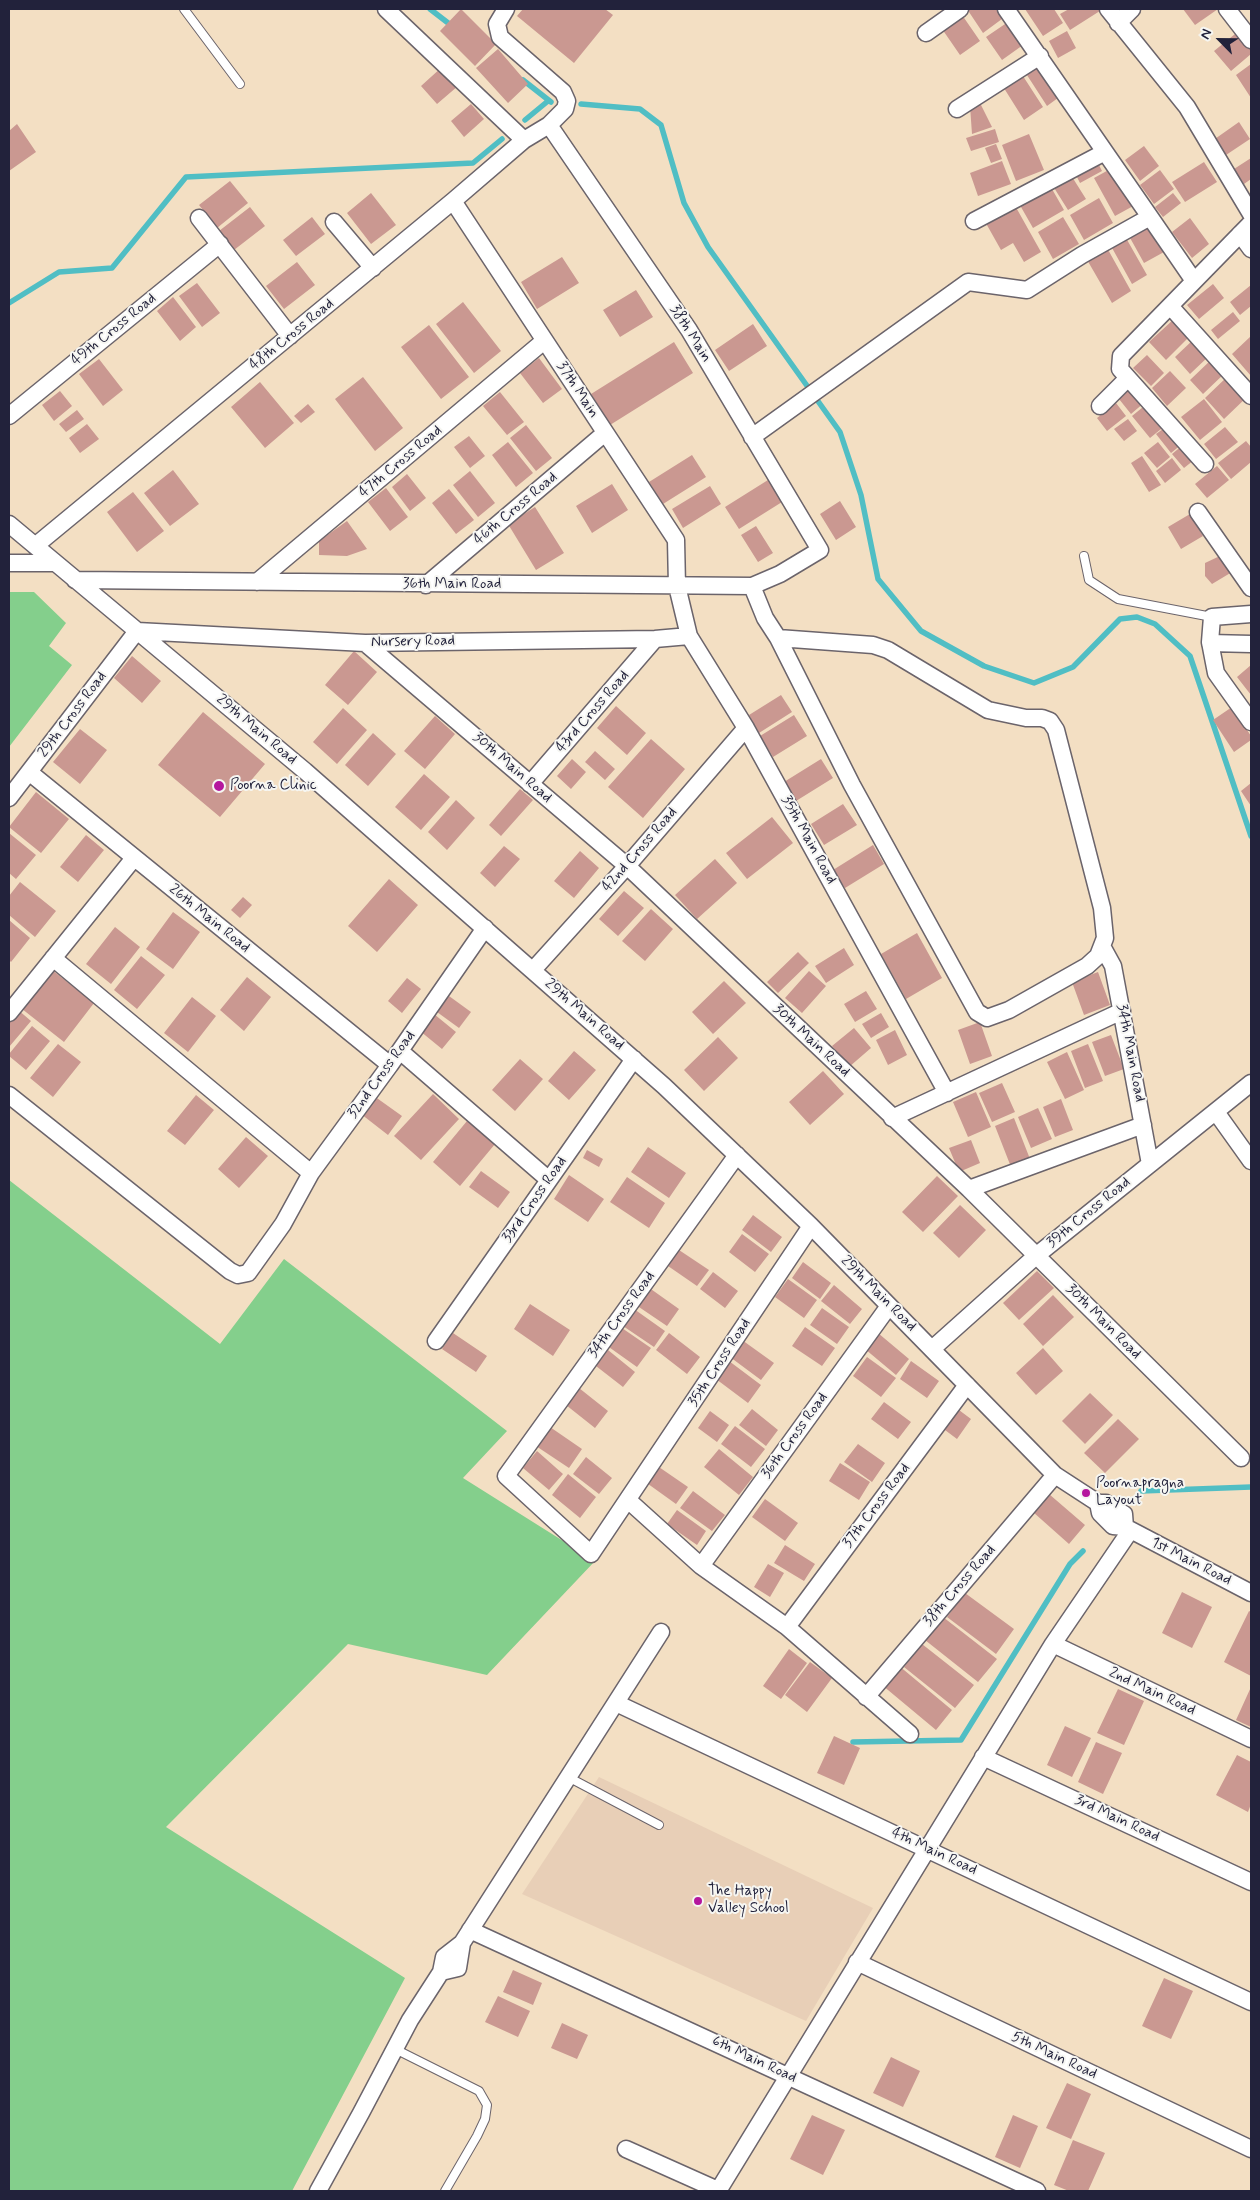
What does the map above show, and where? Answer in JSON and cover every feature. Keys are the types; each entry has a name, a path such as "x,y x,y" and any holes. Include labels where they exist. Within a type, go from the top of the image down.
{"street":[{"path":"386,9 524,140"},
{"name":"48th Cross Road","path":"35,546 454,201 524,140 549,124 565,109 567,101 563,92 500,37 497,24 506,9"},
{"path":"926,33 960,9"},
{"path":"1006,9 1194,281"},
{"path":"1108,9 1186,107 1251,214"},
{"path":"1118,23 1132,9"},
{"path":"1227,9 1251,40"},
{"path":"957,109 1040,56"},
{"name":"38th Main","path":"549,124 689,330 820,550"},
{"path":"974,220 1105,152"},
{"name":"37th Main","path":"454,201 676,540 677,586"},
{"path":"752,437 968,282 1027,290 1082,255 1150,217"},
{"path":"198,218 290,336"},
{"path":"334,222 372,268"},
{"path":"1205,464 1120,369 1121,356 1246,229"},
{"path":"1246,229 1251,249"},
{"name":"49th Cross Road","path":"9,416 220,244"},
{"path":"1170,306 1251,396"},
{"name":"47th Cross Road","path":"257,582 544,341"},
{"path":"1100,406 1128,378"},
{"name":"46th Cross Road","path":"426,585 605,433"},
{"path":"1198,512 1251,588"},
{"name":"29th Main Road","path":"9,524 305,771 634,1059 810,1226 1055,1474 1098,1503 1106,1503 1124,1514 1127,1529"},
{"name":"36th Main Road","path":"76,580 426,585 752,586 780,574 820,550"},
{"path":"9,563 55,563"},
{"name":"35th Main Road","path":"677,586 690,636 746,728 947,1093"},
{"path":"752,586 765,618 778,638 852,785 977,1012 987,1018 1009,1010 1087,966 1098,956 1104,938 1102,908 1056,730 1050,721 1042,718 1026,718 988,710 888,650 873,645 778,638"},
{"path":"1251,614 1212,617 1210,643 1216,673 1251,722"},
{"name":"Nursery Road","path":"137,631 365,643 655,639 690,636"},
{"name":"29th Cross Road","path":"9,798 137,631"},
{"name":"43rd Cross Road","path":"530,784 655,639"},
{"name":"30th Main Road","path":"365,643 627,866 969,1189 1241,1458"},
{"path":"1210,643 1251,644"},
{"name":"42nd Cross Road","path":"533,970 627,866 746,728"},
{"name":"26th Main Road","path":"29,772 390,1065"},
{"path":"9,1013 134,858"},
{"name":"32nd Cross Road","path":"9,1095 230,1271 238,1275 248,1273 283,1224 311,1173 400,1051 485,928"},
{"name":"34th Main Road","path":"1102,946 1113,966 1143,1125 1155,1160"},
{"path":"53,958 311,1173"},
{"path":"892,1118 1122,1011"},
{"path":"400,1051 549,1180"},
{"name":"33rd Cross Road","path":"436,1341 634,1059"},
{"name":"39th Cross Road","path":"932,1350 1036,1256 1251,1083"},
{"path":"1216,1112 1251,1161"},
{"path":"969,1189 1143,1125"},
{"name":"34th Cross Road","path":"506,1476 737,1155"},
{"name":"35th Cross Road","path":"506,1476 591,1554 629,1500 810,1226"},
{"name":"36th Cross Road","path":"700,1566 889,1306"},
{"name":"37th Cross Road","path":"787,1627 967,1385"},
{"name":"38th Cross Road","path":"866,1697 1055,1474"},
{"path":"629,1500 700,1566 787,1627 910,1734"},
{"path":"626,2149 719,2191 787,2076 983,1757 1127,1529"},
{"name":"1st Main Road","path":"1127,1529 1251,1593"},
{"path":"318,2191 410,2020 441,1972 444,1957 466,1937 661,1632"},
{"name":"2nd Main Road","path":"1053,1644 1251,1739"},
{"name":"4th Main Road","path":"616,1703 1251,2002"},
{"name":"3rd Main Road","path":"983,1757 1251,1882"},
{"name":"6th Main Road","path":"466,1937 787,2076 1037,2191"},
{"name":"5th Main Road","path":"857,1962 1251,2149"}],"lane":[{"path":"184,9 240,84"},
{"path":"1084,556 1089,580 1118,599 1212,617"},
{"path":"568,1777 659,1824"},
{"path":"395,2049 479,2091 487,2105 485,2119 477,2136 445,2191"}],"shaded area":[{"name":"The Happy Valley School","path":"599,1777 873,1908 806,2021 522,1894"}],"green space":[{"path":"9,592 34,592 66,623 49,646 72,665 9,747"},
{"path":"9,1180 220,1344 284,1259 507,1431 463,1478 595,1561 487,1675 348,1644 166,1827 405,1978 292,2191 9,2191"}],"building":[{"path":"461,9 496,44 475,66 440,31"},
{"path":"523,9 605,9 613,15 574,63 517,16"},
{"path":"967,9 1001,9 1006,16 983,33"},
{"path":"1025,9 1054,9 1063,23 1043,36"},
{"path":"1069,9 1103,9 1070,30 1060,14"},
{"path":"1183,9 1218,9 1195,25"},
{"path":"960,12 980,41 960,55 940,26"},
{"path":"1008,22 1023,45 1002,60 986,37"},
{"path":"1240,30 1251,44 1251,54 1231,71 1214,51"},
{"path":"1067,31 1076,48 1058,58 1049,41"},
{"path":"498,49 528,84 508,103 476,68"},
{"path":"1040,62 1062,95 1047,106 1025,72"},
{"path":"1251,64 1251,98 1236,75"},
{"path":"442,67 458,86 437,104 421,86"},
{"path":"1021,73 1043,107 1024,120 1002,85"},
{"path":"980,103 992,127 972,134 970,106"},
{"path":"471,104 484,119 464,137 451,121"},
{"path":"1239,122 1250,139 1223,157 1212,141"},
{"path":"17,124 36,152 9,171 9,131"},
{"path":"995,129 999,142 971,151 966,138"},
{"path":"1029,134 1044,170 1016,181 1002,145"},
{"path":"996,144 1002,159 991,163 985,148"},
{"path":"1144,146 1159,166 1140,181 1125,160"},
{"path":"1251,158 1251,179 1244,184 1234,169"},
{"path":"1002,161 1011,184 978,196 970,173"},
{"path":"1097,161 1102,171 1080,183 1075,173"},
{"path":"1204,162 1217,182 1185,202 1172,182"},
{"path":"1114,167 1135,205 1115,216 1094,178"},
{"path":"1160,170 1174,189 1154,204 1140,185"},
{"path":"1069,172 1086,199 1068,210 1051,183"},
{"path":"230,181 248,203 217,228 199,205"},
{"path":"1048,182 1064,210 1033,228 1017,200"},
{"path":"371,193 396,225 371,244 347,213"},
{"path":"1173,193 1181,203 1163,217 1155,207"},
{"path":"1099,198 1113,223 1084,240 1070,215"},
{"path":"1013,202 1041,252 1024,262 1013,243 1001,250 983,218"},
{"path":"250,207 265,226 234,250 219,231"},
{"path":"312,217 325,234 296,256 283,240"},
{"path":"1063,217 1079,244 1053,259 1038,232"},
{"path":"1190,218 1209,244 1192,258 1172,232"},
{"path":"1149,225 1164,252 1144,263 1129,236"},
{"path":"1126,238 1147,275 1132,284 1111,246"},
{"path":"1106,246 1131,291 1112,303 1086,258"},
{"path":"562,257 579,283 537,309 521,282"},
{"path":"297,262 315,285 284,309 266,286"},
{"path":"197,283 220,313 202,327 179,296"},
{"path":"1213,284 1224,298 1199,319 1187,305"},
{"path":"1251,285 1251,306 1240,315 1230,302"},
{"path":"636,290 653,317 620,337 603,310"},
{"path":"173,297 196,327 180,341 157,311"},
{"path":"463,302 501,351 474,373 436,324"},
{"path":"1233,312 1240,321 1218,339 1211,330"},
{"path":"1174,319 1190,336 1166,360 1149,342"},
{"path":"753,324 767,346 729,371 715,350"},
{"path":"429,325 469,377 441,399 401,347"},
{"path":"1251,336 1251,376 1232,354"},
{"path":"1194,339 1209,356 1190,374 1175,357"},
{"path":"674,342 693,373 610,425 591,394"},
{"path":"1147,355 1164,373 1151,386 1133,368"},
{"path":"539,358 562,389 543,403 520,373"},
{"path":"99,359 123,390 103,406 79,374"},
{"path":"1212,359 1225,373 1203,394 1190,380"},
{"path":"1170,371 1186,388 1167,406 1152,388"},
{"path":"1229,375 1248,396 1224,419 1205,398"},
{"path":"363,377 403,428 375,451 335,399"},
{"path":"260,382 294,423 265,448 231,407"},
{"path":"1133,387 1145,402 1131,414 1119,399"},
{"path":"60,391 72,406 54,421 42,405"},
{"path":"500,392 524,422 507,435 483,406"},
{"path":"1204,399 1222,422 1200,440 1181,417"},
{"path":"1116,403 1126,416 1107,431 1097,418"},
{"path":"1148,403 1166,425 1150,438 1132,416"},
{"path":"308,404 315,412 301,423 294,416"},
{"path":"77,410 84,419 66,432 59,424"},
{"path":"1128,419 1137,431 1124,441 1114,429"},
{"path":"87,424 99,439 80,453 69,438"},
{"path":"526,425 552,458 536,471 510,438"},
{"path":"1167,426 1182,444 1171,453 1156,434"},
{"path":"1225,427 1238,442 1216,459 1204,444"},
{"path":"469,436 485,456 470,468 454,447"},
{"path":"1246,441 1251,447 1251,462 1231,479 1218,463"},
{"path":"508,442 533,473 516,487 492,455"},
{"path":"1158,442 1170,457 1157,468 1144,453"},
{"path":"1183,445 1194,460 1184,468 1172,454"},
{"path":"692,455 706,477 663,504 649,482"},
{"path":"1142,456 1161,485 1149,492 1131,463"},
{"path":"1172,458 1181,470 1165,483 1156,471"},
{"path":"1217,466 1229,480 1207,498 1195,484"},
{"path":"173,470 199,504 170,526 144,493"},
{"path":"470,471 495,503 478,517 453,485"},
{"path":"407,474 426,498 410,511 392,487"},
{"path":"768,480 782,502 739,529 725,507"},
{"path":"612,484 628,510 592,533 576,506"},
{"path":"710,486 721,504 683,528 672,509"},
{"path":"386,488 408,517 390,531 368,502"},
{"path":"449,489 474,520 456,534 432,503"},
{"path":"133,492 164,531 137,552 107,512"},
{"path":"840,501 856,527 836,540 820,514"},
{"path":"535,507 564,553 536,570 508,524"},
{"path":"1190,514 1203,536 1181,549 1168,527"},
{"path":"347,521 367,549 347,556 319,555 319,541"},
{"path":"756,526 773,553 758,562 741,535"},
{"path":"1222,555 1232,572 1212,584 1205,576 1205,563"},
{"path":"354,651 377,672 348,705 325,685"},
{"path":"132,656 161,681 142,703 114,678"},
{"path":"1251,665 1251,695 1237,677"},
{"path":"781,695 792,712 759,733 749,715"},
{"path":"616,706 646,733 627,755 597,728"},
{"path":"1232,707 1251,736 1251,740 1234,752 1213,720"},
{"path":"343,708 367,730 337,764 313,742"},
{"path":"203,712 265,764 220,817 158,765"},
{"path":"794,715 807,736 773,757 760,736"},
{"path":"435,716 455,734 425,769 404,751"},
{"path":"80,729 107,750 80,784 53,762"},
{"path":"373,733 396,754 368,786 345,765"},
{"path":"651,739 685,769 643,818 608,787"},
{"path":"595,751 615,769 605,780 585,762"},
{"path":"572,759 586,772 571,789 557,776"},
{"path":"821,759 833,778 796,801 784,782"},
{"path":"424,774 450,797 421,830 395,807"},
{"path":"1251,783 1251,806 1241,791"},
{"path":"520,789 533,800 501,836 489,825"},
{"path":"36,792 69,819 41,853 9,827"},
{"path":"456,800 475,818 447,850 428,832"},
{"path":"843,804 857,825 824,845 811,824"},
{"path":"772,817 793,843 747,879 726,853"},
{"path":"9,833 36,855 16,879 9,873"},
{"path":"86,835 104,850 78,882 60,867"},
{"path":"873,845 884,864 845,888 833,870"},
{"path":"504,846 520,859 495,887 480,873"},
{"path":"580,851 599,868 574,898 554,881"},
{"path":"715,859 737,883 697,919 675,895"},
{"path":"389,879 418,905 377,952 348,926"},
{"path":"20,882 56,911 35,937 9,915 9,896"},
{"path":"624,891 644,908 618,936 599,919"},
{"path":"243,897 252,905 240,918 231,910"},
{"path":"651,909 673,929 645,961 622,941"},
{"path":"173,912 200,932 173,969 146,949"},
{"path":"9,920 30,938 11,962 9,960"},
{"path":"115,927 140,947 111,984 86,964"},
{"path":"917,933 942,978 906,999 881,954"},
{"path":"844,948 854,965 826,983 815,966"},
{"path":"798,952 809,963 778,993 767,982"},
{"path":"141,956 165,975 137,1009 114,990"},
{"path":"47,966 94,1003 64,1042 17,1005"},
{"path":"809,971 826,986 802,1013 785,998"},
{"path":"1098,972 1110,1005 1084,1015 1072,982"},
{"path":"247,977 271,997 244,1031 220,1010"},
{"path":"407,978 421,989 402,1013 388,1001"},
{"path":"724,981 746,1003 713,1034 692,1012"},
{"path":"866,991 877,1009 855,1022 844,1004"},
{"path":"449,996 471,1012 459,1028 437,1012"},
{"path":"192,997 216,1016 188,1052 164,1033"},
{"path":"17,1009 31,1021 9,1047 9,1019"},
{"path":"881,1013 889,1027 871,1038 862,1024"},
{"path":"434,1014 456,1032 442,1049 420,1031"},
{"path":"980,1022 992,1056 970,1064 958,1030"},
{"path":"32,1026 50,1041 26,1070 9,1054"},
{"path":"854,1028 871,1048 849,1067 832,1046"},
{"path":"895,1030 907,1055 888,1065 876,1040"},
{"path":"1111,1035 1124,1069 1105,1076 1092,1042"},
{"path":"718,1037 738,1058 704,1091 684,1070"},
{"path":"58,1044 81,1062 53,1097 30,1078"},
{"path":"1088,1044 1103,1081 1085,1088 1071,1051"},
{"path":"574,1051 596,1070 569,1100 548,1081"},
{"path":"1067,1052 1084,1090 1065,1099 1047,1062"},
{"path":"520,1059 543,1079 515,1111 492,1090"},
{"path":"823,1071 844,1094 810,1125 789,1102"},
{"path":"1002,1083 1015,1112 992,1122 979,1093"},
{"path":"976,1092 991,1127 968,1137 953,1102"},
{"path":"433,1094 459,1119 421,1160 394,1136"},
{"path":"196,1095 214,1110 185,1145 167,1131"},
{"path":"374,1096 402,1116 388,1135 361,1114"},
{"path":"1061,1099 1073,1130 1055,1137 1043,1107"},
{"path":"1038,1108 1052,1139 1031,1148 1018,1117"},
{"path":"1014,1118 1030,1159 1011,1167 995,1126"},
{"path":"467,1121 495,1144 460,1186 433,1162"},
{"path":"246,1137 268,1156 239,1188 218,1169"},
{"path":"971,1140 980,1163 959,1172 949,1148"},
{"path":"648,1147 686,1173 669,1198 631,1172"},
{"path":"587,1150 603,1159 599,1167 583,1158"},
{"path":"481,1171 510,1192 498,1208 469,1187"},
{"path":"569,1175 604,1199 588,1222 554,1199"},
{"path":"937,1176 958,1196 923,1232 902,1212"},
{"path":"627,1177 665,1203 649,1228 610,1202"},
{"path":"960,1205 986,1230 959,1258 933,1233"},
{"path":"753,1215 782,1237 771,1252 742,1230"},
{"path":"742,1234 769,1254 755,1272 729,1252"},
{"path":"679,1250 709,1270 697,1286 668,1266"},
{"path":"803,1262 831,1283 820,1299 792,1278"},
{"path":"1037,1271 1054,1288 1019,1320 1003,1303"},
{"path":"713,1272 738,1291 725,1308 700,1289"},
{"path":"788,1279 817,1300 804,1318 775,1297"},
{"path":"834,1285 862,1309 850,1324 821,1301"},
{"path":"648,1287 679,1309 667,1326 636,1305"},
{"path":"1053,1295 1074,1317 1043,1346 1023,1324"},
{"path":"530,1304 570,1330 553,1356 514,1329"},
{"path":"822,1308 849,1327 837,1344 810,1325"},
{"path":"634,1309 665,1331 654,1347 623,1326"},
{"path":"619,1326 651,1348 637,1367 606,1345"},
{"path":"805,1327 835,1348 822,1366 792,1346"},
{"path":"453,1333 487,1356 476,1372 442,1349"},
{"path":"669,1333 700,1357 687,1374 656,1350"},
{"path":"878,1333 909,1359 896,1375 865,1349"},
{"path":"742,1340 774,1363 761,1380 730,1357"},
{"path":"1043,1348 1063,1371 1036,1395 1016,1373"},
{"path":"608,1350 635,1372 623,1387 596,1366"},
{"path":"867,1357 896,1378 881,1397 853,1376"},
{"path":"729,1361 761,1385 748,1403 716,1379"},
{"path":"911,1361 939,1381 927,1398 900,1379"},
{"path":"579,1388 608,1411 595,1428 566,1405"},
{"path":"1090,1393 1113,1415 1085,1444 1062,1421"},
{"path":"884,1402 911,1422 898,1439 871,1419"},
{"path":"752,1409 778,1430 766,1446 739,1425"},
{"path":"959,1410 971,1419 957,1439 945,1430"},
{"path":"710,1411 729,1425 717,1442 698,1428"},
{"path":"1118,1419 1139,1439 1105,1473 1084,1453"},
{"path":"735,1426 765,1449 751,1467 721,1444"},
{"path":"550,1427 582,1449 569,1468 536,1446"},
{"path":"858,1444 885,1463 872,1482 844,1462"},
{"path":"719,1449 753,1477 739,1495 704,1467"},
{"path":"537,1451 563,1474 549,1490 523,1468"},
{"path":"586,1457 612,1478 599,1494 573,1474"},
{"path":"840,1463 870,1482 859,1500 829,1481"},
{"path":"656,1465 688,1487 676,1504 644,1481"},
{"path":"568,1474 596,1497 580,1518 552,1495"},
{"path":"693,1491 725,1515 712,1531 680,1508"},
{"path":"1049,1494 1085,1525 1069,1544 1033,1512"},
{"path":"765,1499 798,1523 785,1541 752,1517"},
{"path":"677,1510 706,1531 697,1545 667,1524"},
{"path":"785,1545 815,1564 804,1581 774,1563"},
{"path":"768,1564 784,1573 770,1597 754,1587"},
{"path":"1182,1592 1212,1607 1192,1648 1162,1633"},
{"path":"965,1593 1014,1629 996,1654 947,1617"},
{"path":"1249,1611 1251,1612 1251,1676 1224,1662"},
{"path":"943,1617 997,1659 978,1682 925,1640"},
{"path":"922,1644 974,1685 955,1708 904,1667"},
{"path":"789,1649 807,1663 781,1699 763,1686"},
{"path":"810,1662 832,1678 807,1712 785,1695"},
{"path":"898,1665 952,1710 936,1730 882,1685"},
{"path":"1251,1687 1251,1727 1236,1720"},
{"path":"1118,1689 1144,1701 1124,1745 1097,1733"},
{"path":"1065,1726 1091,1738 1072,1777 1047,1765"},
{"path":"834,1736 860,1748 844,1785 817,1773"},
{"path":"1096,1742 1122,1753 1103,1794 1078,1782"},
{"path":"1237,1755 1251,1762 1251,1804 1248,1812 1216,1795"},
{"path":"513,1970 542,1983 533,2005 503,1992"},
{"path":"1164,1978 1193,1991 1171,2039 1142,2026"},
{"path":"498,1996 530,2011 518,2037 485,2022"},
{"path":"562,2023 588,2035 577,2059 551,2048"},
{"path":"891,2057 920,2071 903,2107 873,2093"},
{"path":"1067,2083 1091,2094 1071,2139 1046,2128"},
{"path":"812,2115 845,2130 823,2175 790,2159"},
{"path":"1013,2115 1038,2126 1020,2168 995,2157"},
{"path":"1073,2140 1105,2153 1088,2191 1069,2191 1054,2185"}],"waterway":[{"path":"430,9 452,26"},
{"path":"523,80 551,102"},
{"path":"525,120 548,101 551,102"},
{"path":"581,104 640,109 661,125 684,203 708,247 840,432 861,495 878,579 921,631 984,666 1034,683 1073,667 1120,619 1137,617 1155,624 1190,656 1251,836"},
{"path":"9,303 59,272 112,268 186,177 473,163 502,139"},
{"path":"1141,1491 1251,1487"},
{"path":"853,1742 961,1740 1070,1564 1083,1551"}],"place":[{"name":"Poorna Clinic","path":"219,786"},
{"name":"Poornapragna Layout","path":"1086,1493"},
{"name":"The Happy Valley School","path":"698,1901"}]}
